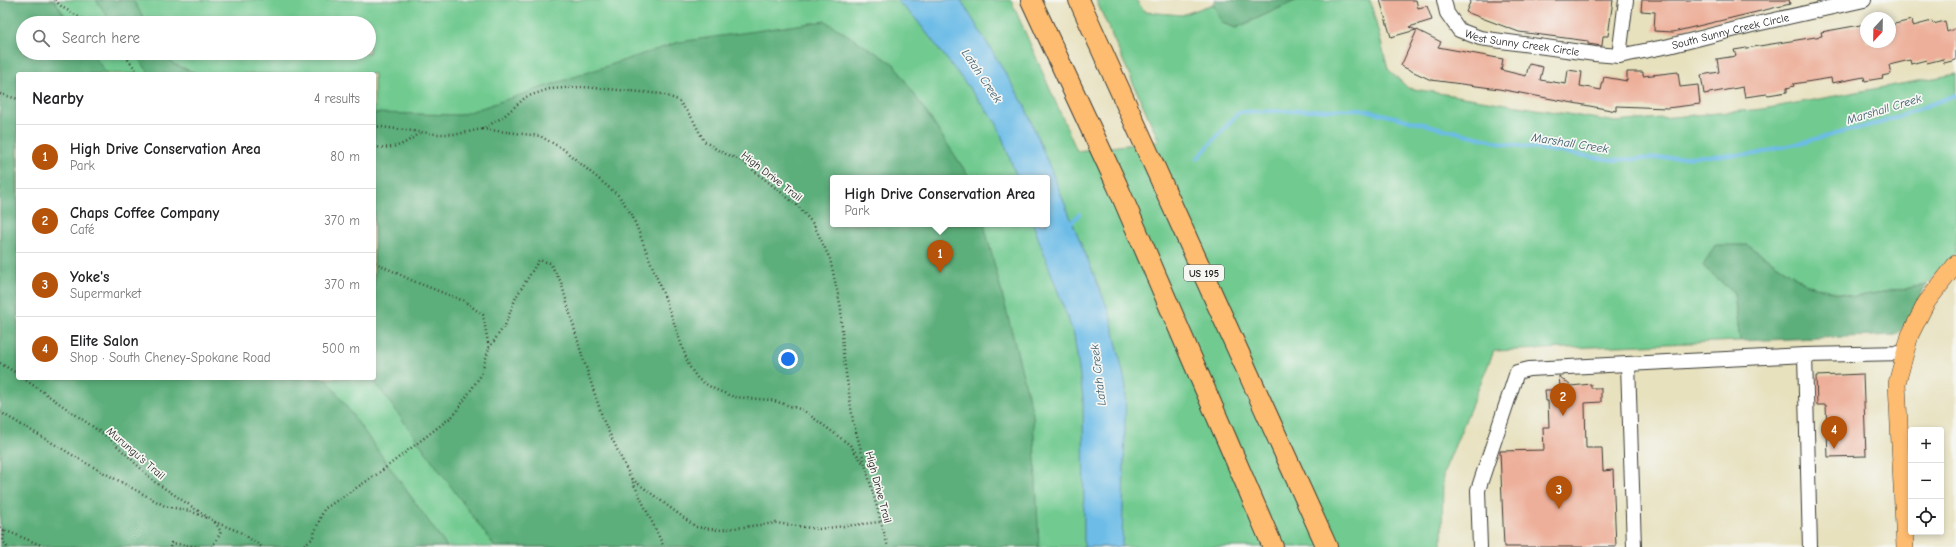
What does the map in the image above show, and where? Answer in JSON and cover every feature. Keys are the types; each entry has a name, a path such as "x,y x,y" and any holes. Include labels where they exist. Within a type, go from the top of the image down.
{"highway":[{"path":"1031,0 1116,185 1273,547"},
{"name":"US 195","path":"1079,0 1327,547"}],"main road":[{"path":"1905,547 1897,383 1910,335 1926,303 1956,264"}],"street":[{"name":"West Sunny Creek Circle","path":"1444,0 1447,13 1459,30 1480,38 1619,56"},
{"path":"1619,56 1626,0"},
{"name":"South Sunny Creek Circle","path":"1619,56 1669,46 1752,25 1864,0"},
{"path":"1480,547 1478,490 1517,372 1529,369 1805,355 1905,353"},
{"path":"1805,355 1810,547"},
{"path":"1628,364 1634,547"}],"path":[{"path":"55,0 62,7 77,16"},
{"path":"128,60 137,72"},
{"name":"High Drive Trail","path":"376,126 419,133 458,134 482,129 503,117 526,96 549,89 583,87 619,90 662,94 678,100 692,118 704,141 719,151 742,161 798,206 814,225 830,259 841,308 845,368 853,421 888,547"},
{"path":"0,94 16,98"},
{"path":"482,129 540,136 563,149 619,196 632,215 668,306 689,366 698,379 714,389 734,397 771,400 803,410 850,445 865,465"},
{"path":"376,147 390,149 407,142 419,133"},
{"path":"301,547 312,539 324,509 376,475 454,415 481,375 489,348 505,325 516,297 539,260 550,263 561,282 581,352 604,422 664,547"},
{"path":"376,263 413,281 464,301 483,315 489,348"},
{"path":"0,363 16,373"},
{"name":"Murungu's Trail","path":"26,380 109,438 155,482 215,522 240,532 262,547"},
{"path":"0,412 86,464 165,506 190,511 215,522 221,532 212,547"},
{"path":"630,478 696,527 718,530 776,523 818,529 880,522"},
{"path":"0,527 46,547"},
{"path":"4,530 3,541 7,547"},
{"path":"170,547 171,544 199,547"}],"green space":[{"path":"0,0 1011,0 1077,151 1159,141 1096,0 1136,0 1145,12 1182,15 1213,4 1222,23 1236,28 1297,0 1370,0 1388,69 1408,88 1616,122 1763,109 1956,74 1956,253 1926,285 1853,297 1808,285 1747,245 1704,266 1734,293 1740,341 1494,351 1443,474 1442,547 0,547"},
{"path":"0,0 54,0 65,16 16,16 16,60 97,60 106,72 16,72 16,380 327,380 447,547 0,547"},
{"path":"96,0 133,0 143,16 107,16"},
{"path":"1215,0 1297,0 1236,28 1222,23 1213,4"},
{"path":"825,21 894,64 968,175 830,175 830,227 985,227 1033,414 1039,547 495,547 373,380 376,380 376,113 460,115 679,42"},
{"path":"139,60 170,60 173,64 194,72 148,72"},
{"path":"1715,245 1747,245 1808,285 1853,297 1926,285 1909,320 1896,335 1740,341 1734,293 1703,266"}],"water":[{"name":"Latah Creek","path":"896,0 961,0 1024,104 1110,314 1126,386 1122,547 1084,547 1083,398 1074,335 1034,227 1050,227 1050,175 1016,175 997,124 915,18"}],"building":[{"path":"1380,0 1416,0 1418,8 1427,6 1432,20 1409,27 1416,30 1391,37"},
{"path":"1471,0 1613,0 1608,36 1603,36 1602,46 1588,44 1588,41 1519,32 1466,12"},
{"path":"1642,0 1789,0 1790,4 1673,32 1654,31 1655,12 1641,11"},
{"path":"1912,20 1913,26 1932,21 1933,24 1945,21 1947,32 1956,28 1956,60 1944,63 1943,59 1927,63 1926,60 1911,64 1910,60 1889,65 1891,74 1882,76 1883,78 1865,81 1864,77 1832,83 1831,78 1793,84 1794,86 1787,88 1787,92 1768,95 1745,97 1743,87 1704,94 1701,75 1719,72 1717,59 1736,56 1734,50 1822,36 1821,32 1860,25 1860,48 1896,48 1896,24"},
{"path":"1417,30 1441,42 1438,47 1503,59 1501,70 1526,76 1529,64 1543,67 1540,80 1566,84 1568,70 1582,72 1580,86 1601,90 1604,77 1627,81 1627,72 1643,72 1643,76 1678,72 1680,87 1698,85 1700,104 1667,108 1616,106 1616,111 1499,89 1431,80 1401,66"},
{"path":"1863,374 1866,456 1828,457 1826,405 1817,405 1816,376"},
{"path":"1559,376 1571,386 1591,384 1591,388 1601,388 1601,402 1585,403 1586,448 1602,448 1603,471 1613,470 1616,547 1504,547 1500,451 1544,450 1543,427 1549,427 1548,401 1546,401 1545,390 1557,390 1557,387 1560,387"}],"waterway":[{"name":"Marshall Creek","path":"1197,159 1239,112 1361,109 1506,144 1613,160 1756,154 1883,122 1956,95"},
{"name":"Marshall Creek","path":"1070,225 1079,214"}],"place":[{"name":"High Drive Conservation Area","path":"940,273"},
{"name":"Chaps Coffee Company","path":"1563,416"},
{"name":"Elite Salon","path":"1834,449"},
{"name":"Yoke's","path":"1559,509"}]}
